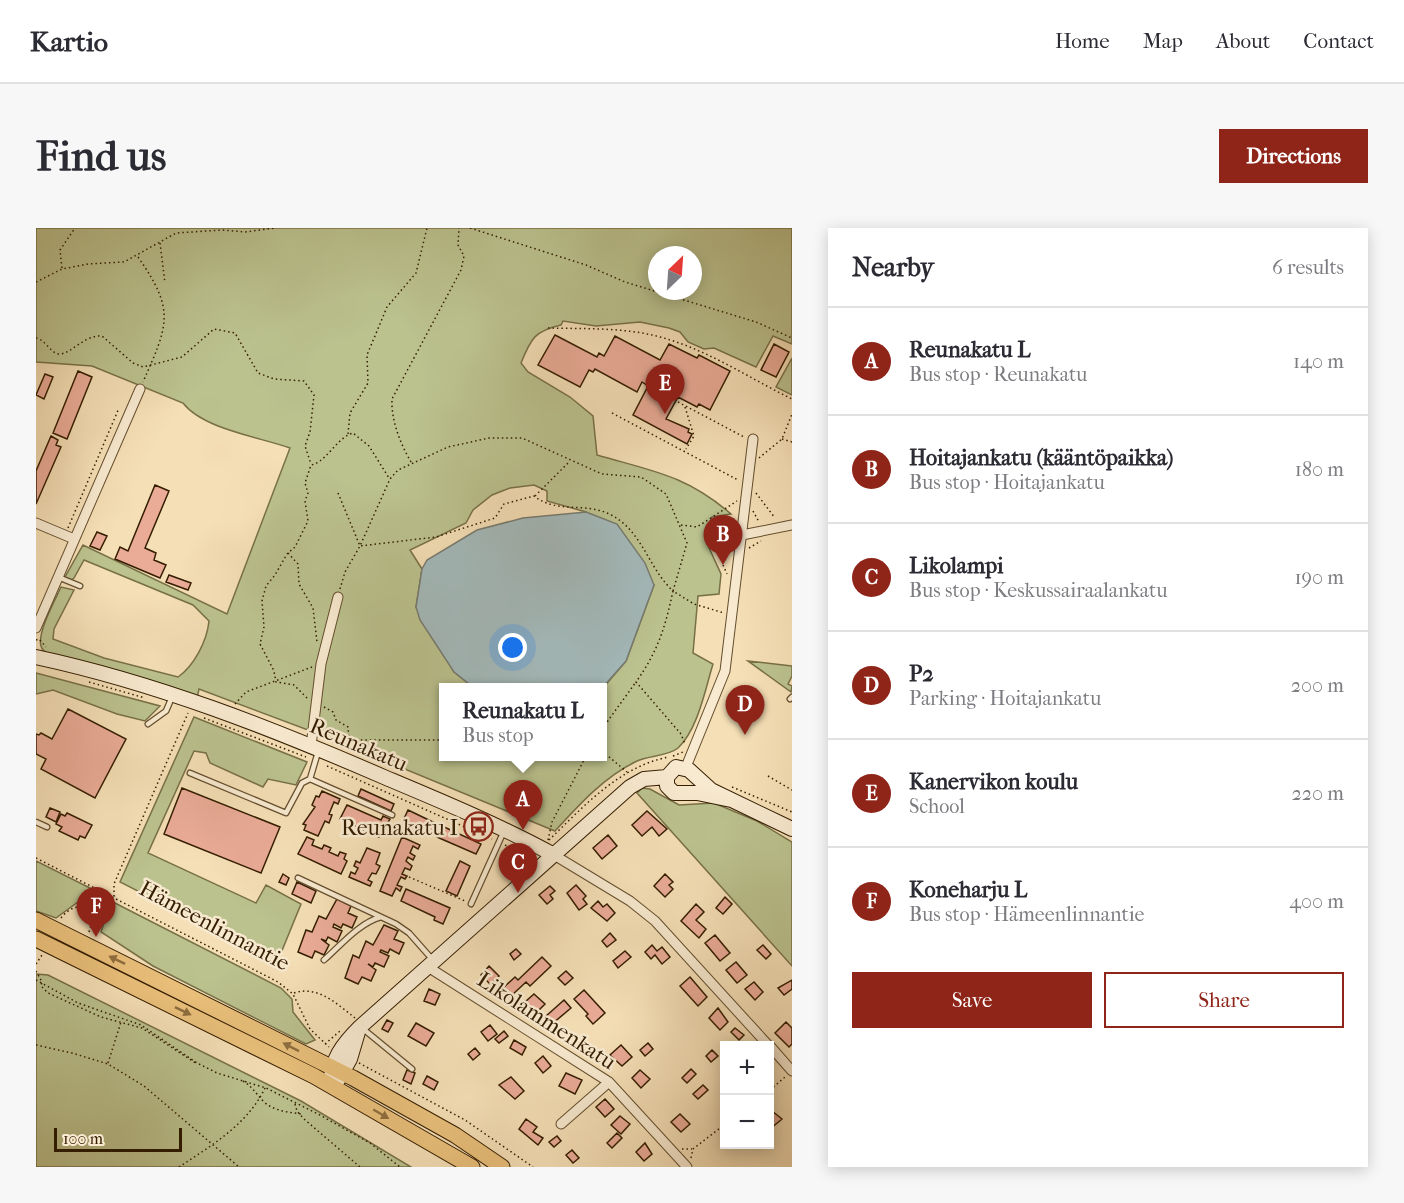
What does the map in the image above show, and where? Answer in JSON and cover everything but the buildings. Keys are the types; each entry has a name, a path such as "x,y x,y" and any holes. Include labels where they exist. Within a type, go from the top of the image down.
{"main road":[{"path":"36,920 338,1070 455,1135 502,1167"},
{"path":"40,945 331,1085 472,1167"}],"street":[{"path":"36,628 58,577 70,537 140,389"},
{"path":"687,793 693,786 690,772 725,671 745,497 749,486 750,440"},
{"path":"36,523 70,537"},
{"path":"742,535 792,525"},
{"path":"319,752 316,705 321,664 338,597"},
{"name":"Reunakatu","path":"36,657 173,694 228,712 502,837 554,855 630,901 655,921 764,1041"},
{"path":"731,800 674,793 667,786 667,777 672,769 690,772 731,800 792,829"},
{"path":"331,1085 358,1023 431,964 630,787 644,779 667,777"},
{"name":"Likolammenkatu","path":"431,964 609,1082 688,1165"},
{"name":"Reunakatu","path":"774,1052 792,1072"},
{"path":"561,1124 609,1082"}],"lane":[{"path":"58,577 80,586"},
{"path":"148,724 166,711 173,694"},
{"path":"190,773 286,813 302,783 310,779 319,752"},
{"path":"310,779 392,815"},
{"path":"36,822 46,827"},
{"path":"471,904 502,837"},
{"path":"298,878 382,917 409,933 431,964"},
{"path":"324,960 357,930 372,920 382,917"},
{"path":"358,1023 412,1069"}],"path":[{"path":"62,269 59,259 60,250 75,228"},
{"path":"36,282 62,269 88,264 112,264 137,257 176,233 222,229 245,232 275,228"},
{"path":"311,465 318,464 348,435 350,413 368,383 367,355 387,307 416,273 427,228"},
{"path":"411,462 403,448 391,412 392,399 461,270 464,256 458,245 459,228"},
{"path":"470,228 586,265 625,282 756,322 792,338"},
{"path":"160,242 165,283"},
{"path":"137,257 162,296 166,314 163,338 140,389"},
{"path":"548,328 629,331 667,339 711,357 792,399"},
{"path":"36,338 47,342 55,352 60,354 74,348 81,341 102,336 133,363 143,367 182,357 214,329 235,333 258,374 274,380 304,381 313,392 314,406 305,446 311,465 305,483 308,493 305,501 308,521 295,547 288,553 266,586 262,601 264,627 260,644 274,671 276,682"},
{"path":"678,402 750,440"},
{"path":"685,406 694,436 685,450"},
{"path":"70,537 119,408"},
{"path":"612,413 749,486 777,521"},
{"path":"751,464 782,439 792,414"},
{"path":"348,435 358,435 369,446 390,479"},
{"path":"338,597 345,572 360,546 390,479 411,462 448,447 489,438 522,438 602,474 641,477 666,494 687,543 686,553 673,591 664,632 652,659 607,723"},
{"path":"782,439 792,442"},
{"path":"360,546 435,537 495,518 504,504 534,496 570,461"},
{"path":"338,493 360,546"},
{"path":"534,496 545,504 566,508 588,507 609,514 631,528 664,582 673,591 694,604 725,613 724,622"},
{"path":"680,525 700,526 745,497"},
{"path":"288,553 298,564 299,584 313,608 318,645"},
{"path":"723,565 730,579"},
{"path":"228,712 246,692 276,682 304,668 321,664"},
{"path":"85,681 148,699"},
{"path":"276,682 294,685 300,691"},
{"path":"636,682 681,734 688,751"},
{"path":"316,705 333,712 336,720 348,726 349,740"},
{"path":"58,922 66,911 79,904 98,905 114,896 114,884 188,712"},
{"path":"199,716 319,752 502,837 532,857"},
{"path":"319,752 349,740 439,740"},
{"path":"607,754 627,772"},
{"path":"548,841 552,822 583,761"},
{"path":"768,776 792,790"},
{"path":"725,785 792,812"},
{"name":"Hämeenlinnantie","path":"36,858 248,965 293,994 310,1029 325,1045 465,1120 533,1167"},
{"path":"409,877 471,904"},
{"path":"96,937 88,933 98,905"},
{"path":"36,964 40,945"},
{"path":"36,970 42,982 41,986 48,993 74,1006 141,1025 197,1063 217,1073 266,1088 370,1143 400,1167"},
{"path":"36,980 78,1003 142,1028 212,1072 243,1081 276,1109 301,1114"},
{"path":"293,994 305,990 327,996 358,1023"},
{"path":"108,1064 110,1048 122,1020"},
{"path":"36,1046 72,1053 108,1064 144,1086 239,1167"},
{"path":"774,1087 792,1072"},
{"path":"179,1167 213,1144 256,1107 266,1088"},
{"path":"295,1104 301,1114 360,1167"},
{"path":"688,1165 693,1149 720,1128"}],"green space":[{"path":"36,228 792,228 792,344 773,336 756,367 714,348 704,349 688,342 680,332 640,322 596,326 563,321 561,325 545,330 535,337 521,363 528,372 570,397 593,416 597,455 652,470 683,482 715,501 731,514 712,517 705,539 721,574 719,594 698,596 693,653 713,664 691,731 673,751 640,760 613,776 592,793 555,831 332,739 199,689 197,698 51,656 44,651 40,640 47,616 61,587 74,590 54,629 53,639 104,658 178,677 199,652 206,637 209,621 193,605 84,560 74,578 71,580 65,577 83,545 227,614 290,448 217,426 192,412 183,403 92,366 36,362","holes":["534,485 547,491 547,501 586,512 654,585 626,661 607,683 607,761 439,761 439,683 468,683 454,672 416,607 422,569 410,550 466,523 473,510 492,495 510,488"]},
{"path":"792,358 792,395 776,387"},
{"path":"748,661 792,666 792,676 788,684 792,686 791,692"},
{"path":"36,673 160,706 145,721 117,714 53,690 36,694"},
{"path":"194,717 307,762 296,785 268,779 263,787 210,763 206,753 194,751 148,853 256,903 266,885 301,904 281,953 261,954 120,882"},
{"path":"642,788 650,789 679,805 714,803 757,821 792,842 792,966 637,793"},
{"path":"36,861 100,893 92,903 78,902 56,918 36,911"},
{"path":"111,901 281,988 292,999 293,1012 315,1040 306,1044 153,966 101,932"},
{"path":"36,974 48,975 301,1101 411,1167 36,1167"}],"shaded area":[{"path":"586,512 617,524 645,563 654,585 626,661 606,683 468,683 454,672 420,620 416,607 422,569 427,560 477,530 523,518"}],"place":[{"name":"Kanervikon koulu","path":"665,414"},
{"name":"Hoitajankatu (kääntöpaikka)","path":"723,565"},
{"name":"P2","path":"745,735"},
{"name":"Reunakatu I","path":"479,827"},
{"name":"Reunakatu L","path":"523,830"},
{"name":"Likolampi","path":"518,893"},
{"name":"Koneharju L","path":"96,937"}]}
